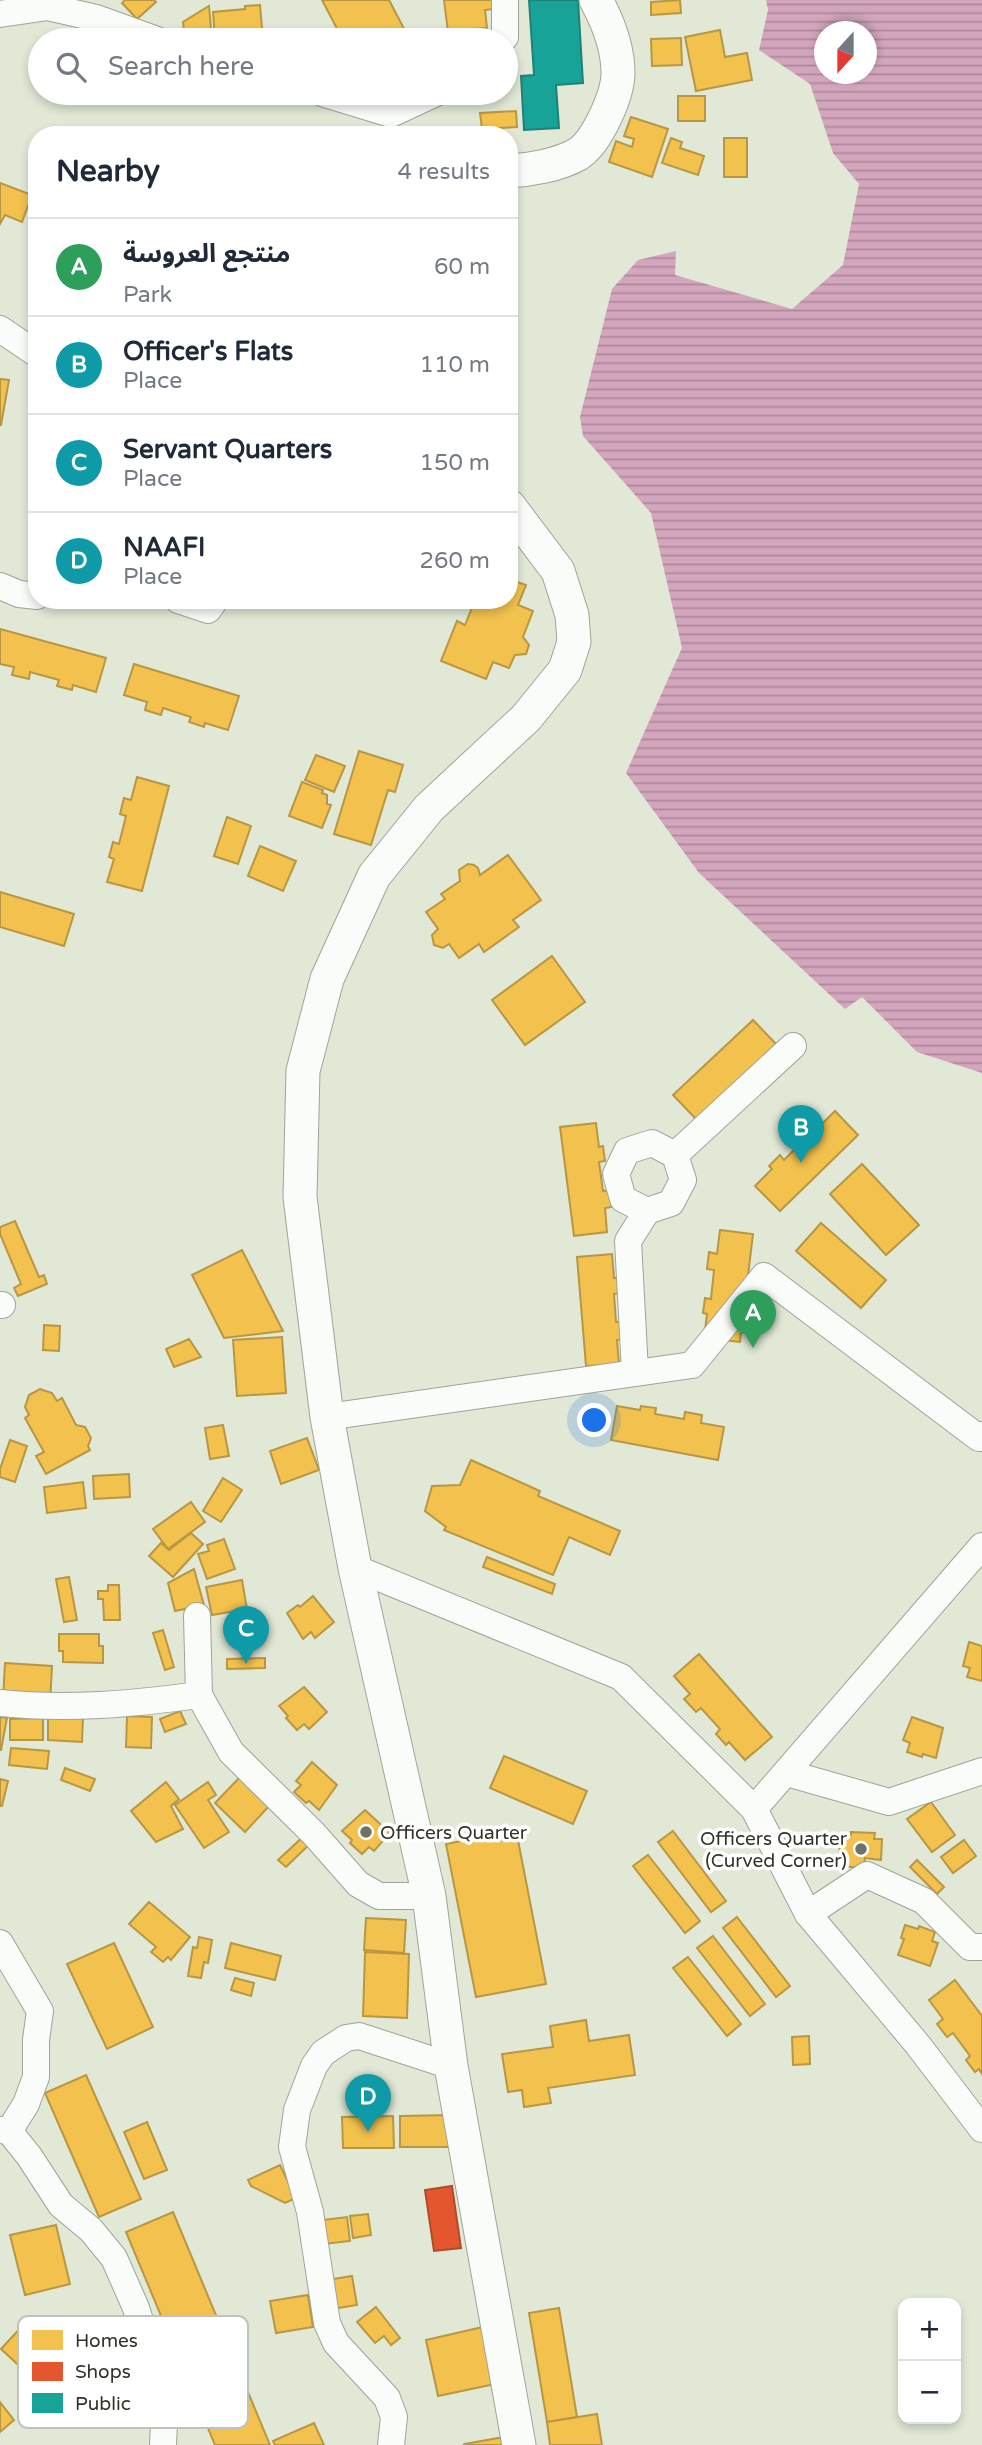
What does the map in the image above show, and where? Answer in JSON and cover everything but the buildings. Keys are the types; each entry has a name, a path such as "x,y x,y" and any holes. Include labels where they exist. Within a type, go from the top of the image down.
{"main road":[{"path":"518,171 532,170 578,153 601,129 618,74 613,39 596,0"},
{"path":"518,518 558,570 572,615 575,642 565,670 526,718 429,808 374,876 327,979 303,1071 300,1197 327,1417 355,1568 429,1896 451,2066 519,2445"}],"street":[{"path":"505,0 505,28"},
{"path":"0,14 46,4 124,28"},
{"path":"361,105 391,114 410,105"},
{"path":"0,329 28,348"},
{"path":"0,586 28,595"},
{"path":"675,1155 793,1046"},
{"path":"635,1371 628,1241 647,1211 671,1203 683,1180 675,1155 652,1143 627,1151 615,1174 623,1199 647,1211"},
{"path":"327,1417 692,1365 764,1276 979,1438 982,1435"},
{"path":"754,1809 982,1546"},
{"path":"355,1568 621,1677 754,1809 808,1914 918,2045 982,2129"},
{"path":"197,1616 199,1695 231,1752 314,1834 358,1884 379,1896 429,1896"},
{"path":"0,1703 32,1706 136,1703 199,1695"},
{"path":"787,1773 889,1802 982,1771"},
{"path":"808,1914 867,1875 924,1900 970,1947 982,1947"},
{"path":"0,1944 40,2011 36,2039 36,2077 26,2104 4,2131 29,2156 61,2205 91,2230 114,2258 139,2316"},
{"path":"391,2445 394,2417 387,2398 336,2343 327,2323 310,2212 292,2147 297,2110 314,2066 323,2053 346,2038 359,2036 451,2066"}],"shaded area":[{"path":"766,0 982,0 982,1073 917,1052 862,997 845,1009 699,873 626,773 682,648 651,513 583,436 580,417 612,289 638,260 676,251 675,275 792,309 843,265 859,184 833,153 810,84 759,50 768,10"}],"place":[{"name":"Officer's Flats","path":"801,1163"},
{"name":"منتجع العروسة","path":"753,1348"},
{"name":"Servant Quarters","path":"246,1664"},
{"name":"Officers Quarter","path":"366,1832"},
{"name":"Officers Quarter (Curved Corner)","path":"861,1849"},
{"name":"NAAFI","path":"368,2132"}]}
